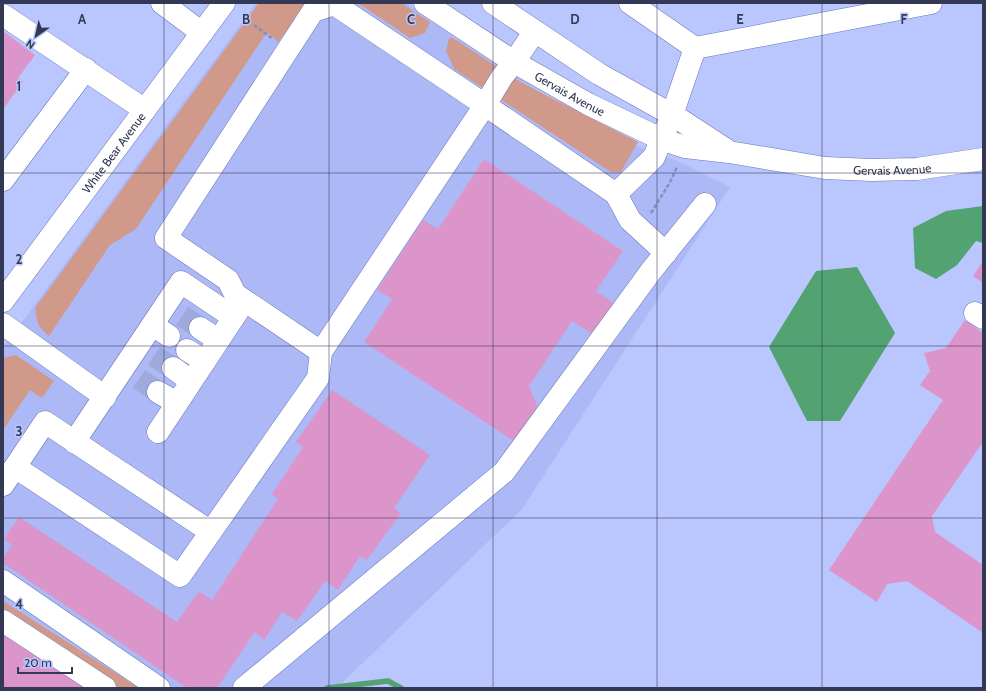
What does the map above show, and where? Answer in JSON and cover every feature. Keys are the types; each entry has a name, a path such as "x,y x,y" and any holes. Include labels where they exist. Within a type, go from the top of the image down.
{"street":[{"path":"162,3 202,33"},
{"name":"White Bear Avenue","path":"3,301 224,3"},
{"name":"Gervais Avenue","path":"425,3 514,62 588,104 661,139 685,147 729,152 825,168 871,170 917,169 983,159"},
{"name":"Gervais Avenue","path":"494,3 599,74 672,115 729,152"},
{"path":"630,3 695,48 930,3"},
{"path":"158,432 191,381 196,355 218,340 239,308 235,294 228,280 166,238 314,11 334,4 616,194 630,220 666,253"},
{"path":"3,15 86,69 145,110"},
{"path":"211,532 45,422 9,476 180,576 211,532 318,378 322,352 486,105 502,77 535,31"},
{"path":"616,194 654,157 672,115 695,48"},
{"path":"3,180 86,69"},
{"path":"244,688 504,472 666,253 705,204"},
{"path":"74,442 105,397 131,374 161,331 174,311 181,282 239,308 322,352"},
{"path":"3,324 105,397"},
{"path":"200,328 218,340"},
{"path":"173,368 191,381"},
{"path":"158,392 177,403"},
{"path":"3,580 159,688"},
{"path":"3,621 105,688"}],"path":[{"path":"254,25 268,36"},
{"path":"640,230 670,184 677,167"}],"shaded area":[{"path":"256,3 406,3 569,111 636,146 680,162 730,187 522,509 337,688 3,688 3,348"},
{"path":"259,3 307,3 278,42 268,33 263,38 136,229 110,245 49,336 38,324 35,308"},
{"path":"358,3 401,3 430,22 425,33 410,38"},
{"path":"449,38 453,38 522,83 638,142 621,172 611,172 454,69 446,51"},
{"path":"983,206 983,243 976,241 957,265 936,279 915,268 913,228 946,211"},
{"path":"857,267 895,333 840,421 807,421 769,347 816,271"},
{"path":"16,355 54,381 42,398 30,390 3,430 3,358"},
{"path":"3,601 139,688 119,688 3,612"}],"building":[{"path":"3,31 35,55 18,78 23,82 3,109"},
{"path":"484,159 623,251 596,291 615,304 594,335 572,321 529,386 538,408 515,442 364,342 392,299 377,290 423,220 438,229"},
{"path":"983,261 983,283 973,276"},
{"path":"965,320 983,333 983,442 932,516 935,532 983,565 983,633 907,581 887,584 877,602 829,570 943,400 920,385 930,371 924,353 946,348"},
{"path":"332,390 430,455 394,508 401,513 367,560 360,556 338,590 325,581 297,621 282,612 264,640 255,632 217,688 187,688 3,563 3,558 12,545 4,539 19,517 177,622 199,591 212,600 278,499 272,494 303,447 296,442"},
{"path":"3,633 89,688 3,688"}],"waterway":[{"path":"327,688 388,681 401,688"}],"tunnel":[{"path":"182,316 200,328"},
{"path":"154,356 173,368"},
{"path":"139,379 158,392"}]}
